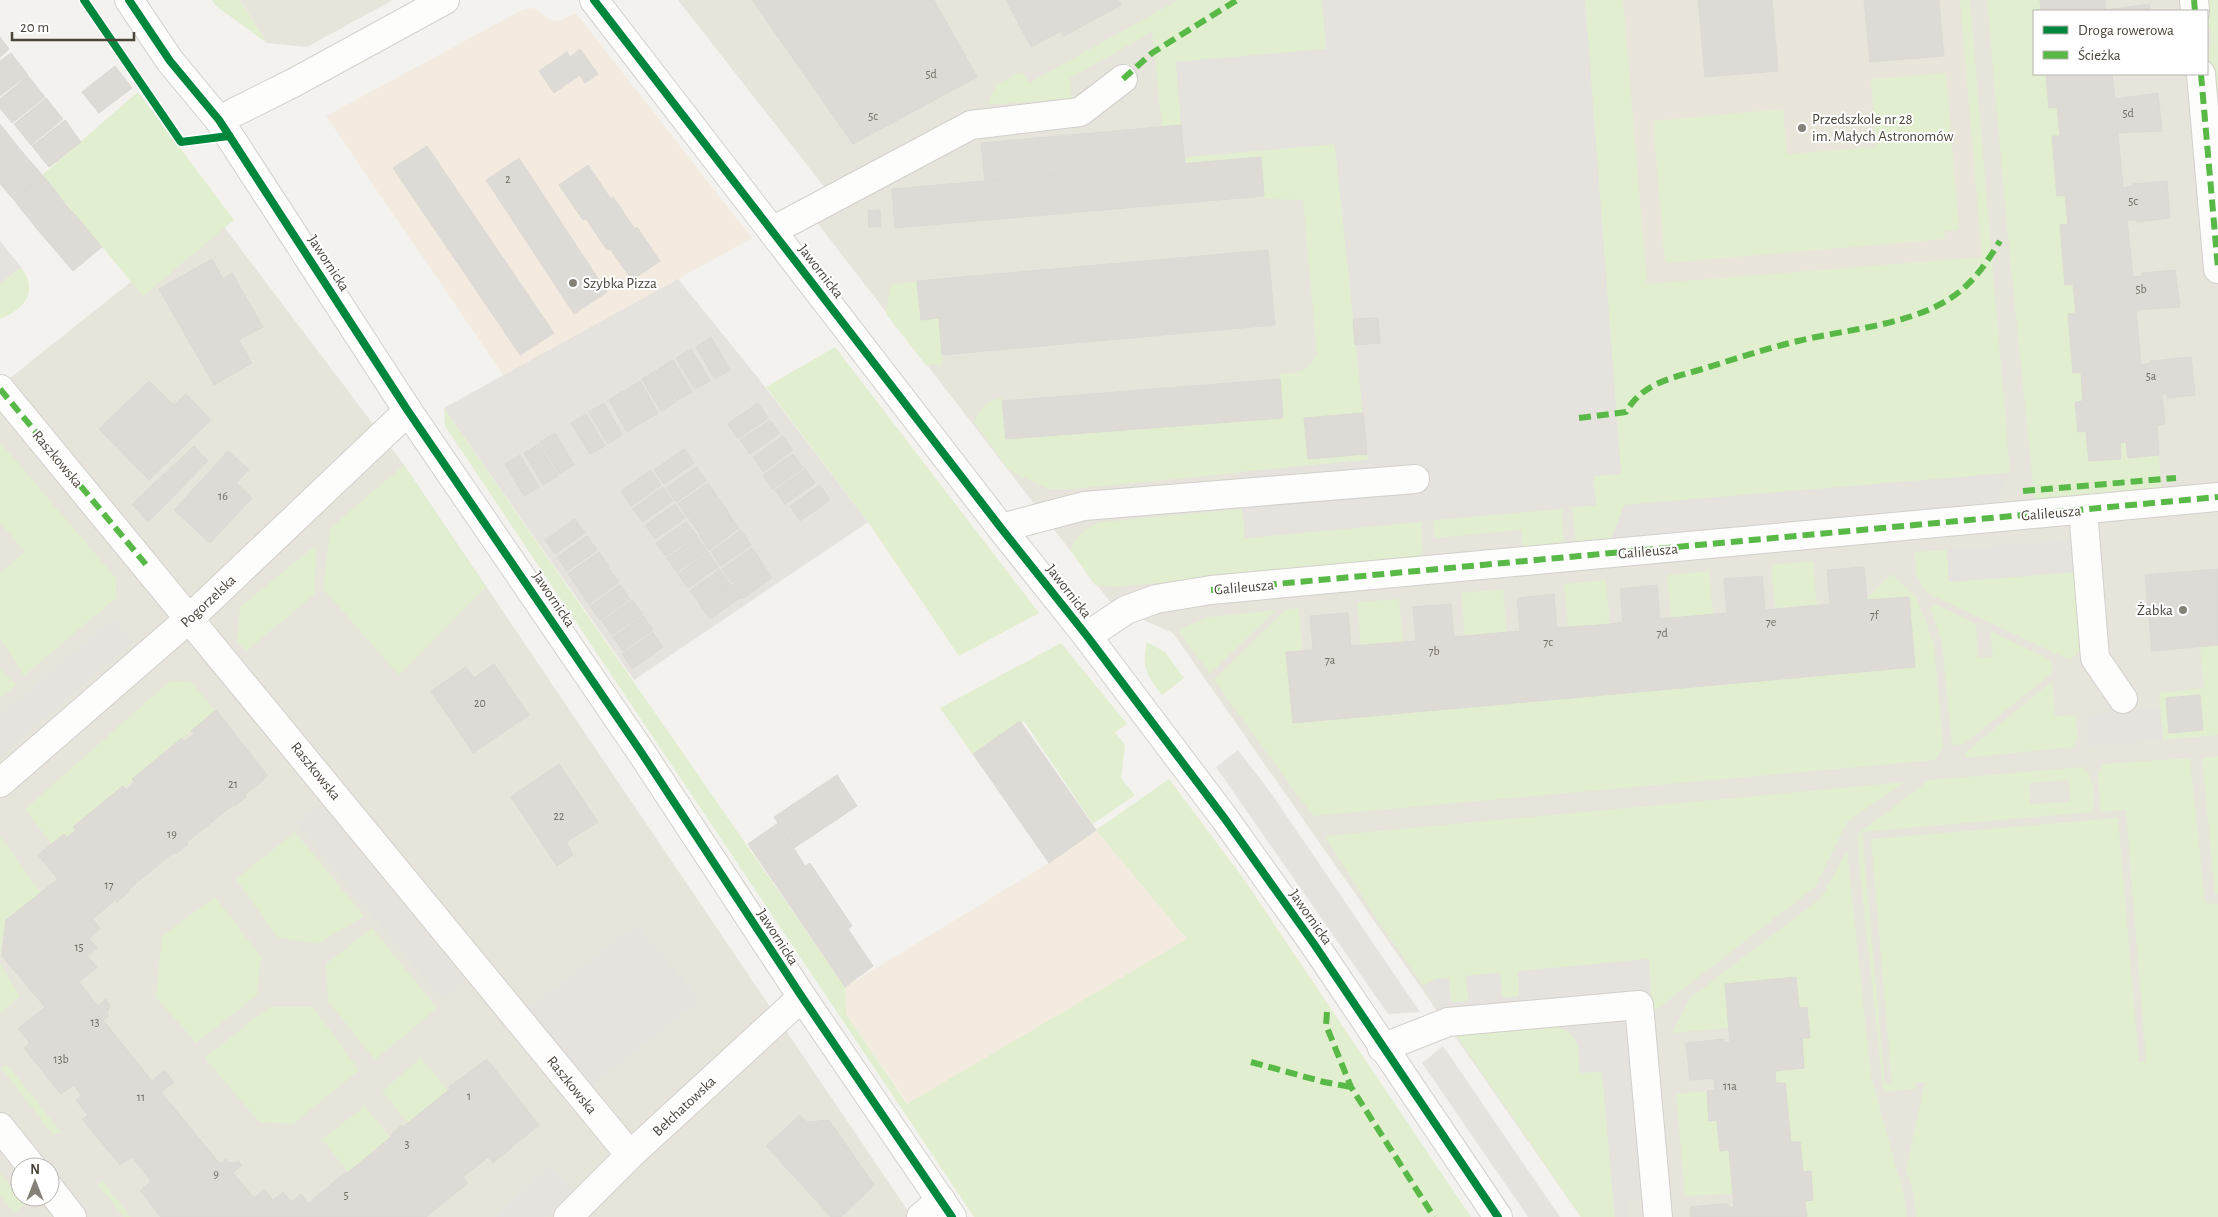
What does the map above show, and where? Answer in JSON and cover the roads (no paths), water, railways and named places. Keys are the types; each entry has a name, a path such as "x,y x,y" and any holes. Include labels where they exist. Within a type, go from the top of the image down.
{"street":[{"name":"Jawornicka","path":"129,0 170,61 219,120 408,411 641,752 802,997 938,1211"},
{"path":"219,120 295,82 445,0"},
{"name":"Jawornicka","path":"594,0 1001,528 1087,636 1225,818 1314,944 1382,1048 1498,1217"},
{"path":"2201,75 2218,269"},
{"path":"772,231 971,125 1080,112 1123,79"},
{"name":"Raszkowska","path":"0,389 630,1155"},
{"name":"Pogorzelska","path":"0,783 190,618 408,411"},
{"path":"1001,528 1084,506 1415,479"},
{"name":"Galileusza","path":"1087,636 1126,610 1156,599 1211,590 2218,497"},
{"path":"2083,510 2094,658 2123,700"},
{"name":"Bełchatowska","path":"568,1217 630,1155 802,997"},
{"path":"1382,1048 1448,1022 1639,1005 1658,1217"},
{"path":"0,1127 24,1157"},
{"path":"60,1202 72,1217"}],"place":[{"name":"Przedszkole nr 28 im. Małych Astronomów","path":"1802,128"},
{"name":"Szybka Pizza","path":"573,283"},
{"name":"Żabka","path":"2183,610"}]}
